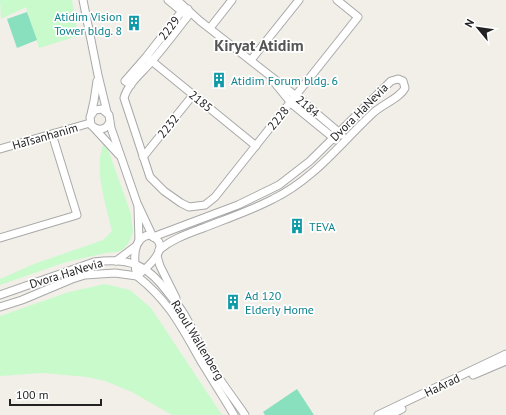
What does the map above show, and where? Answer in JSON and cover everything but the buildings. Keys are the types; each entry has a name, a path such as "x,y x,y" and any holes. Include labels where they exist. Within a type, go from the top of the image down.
{"street":[{"path":"83,0 98,75 111,128 137,203 153,237 159,243 158,253 160,266 183,313"},
{"name":"2184","path":"168,0 210,28 296,96 344,142"},
{"name":"2184","path":"177,0 186,12"},
{"path":"210,28 232,0"},
{"path":"251,60 299,0"},
{"name":"2228","path":"190,207 205,206 215,197 358,17 337,0"},
{"name":"2229","path":"186,12 128,83 124,102 150,177 164,191 181,203 190,207"},
{"name":"2185","path":"149,59 256,146"},
{"name":"2184","path":"268,74 291,102 337,135"},
{"path":"98,75 91,115 93,126 117,153 124,166"},
{"name":"Dvora HaNevia","path":"0,307 22,300 72,279 85,276 115,273 137,276 172,240 241,214 284,193 312,172 378,108 401,94 405,88 403,81 398,78 391,80 337,135 296,173 269,190 238,205 153,237 146,236 115,261"},
{"name":"2232","path":"143,157 193,95"},
{"path":"91,115 92,112 98,109 105,110 107,112"},
{"path":"93,126 98,130 104,129 110,121"},
{"name":"HaTsanhanim","path":"0,149 52,134 93,126"},
{"path":"0,238 77,215 52,134"},
{"path":"137,203 138,243 134,264 137,276"},
{"name":"Dvora HaNevia","path":"0,295 94,262 115,261 134,264 145,269"},
{"name":"Raoul Wallenberg","path":"145,269 161,283 183,313 209,362 245,415"},
{"name":"Raoul Wallenberg","path":"137,276 159,295 178,320 234,415"},
{"name":"HaArad","path":"378,415 506,354"},
{"name":"HaArad","path":"390,415 439,390 506,361"}],"green space":[{"path":"0,0 72,0 78,36 39,48 26,7 1,19"},
{"path":"27,12 37,40 17,48 7,19"},
{"path":"105,141 131,214 133,232 129,242 123,250 117,252 66,262 0,285 0,279 34,264 103,240 112,231 101,185 100,173 101,151"},
{"path":"105,284 130,290 151,308 222,415 172,415 132,392 105,381 87,377 43,373 0,376 0,316 69,292"},
{"path":"297,389 314,415 265,415 263,412"}],"place":[{"name":"Atidim Vision Tower bldg. 8","path":"134,23"},
{"name":"Atidim Forum bldg. 6","path":"219,80"},
{"name":"TEVA","path":"297,226"},
{"name":"Ad 120 Elderly Home","path":"233,302"}],"district":[{"name":"Kiryat Atidim","path":"259,45"}]}
